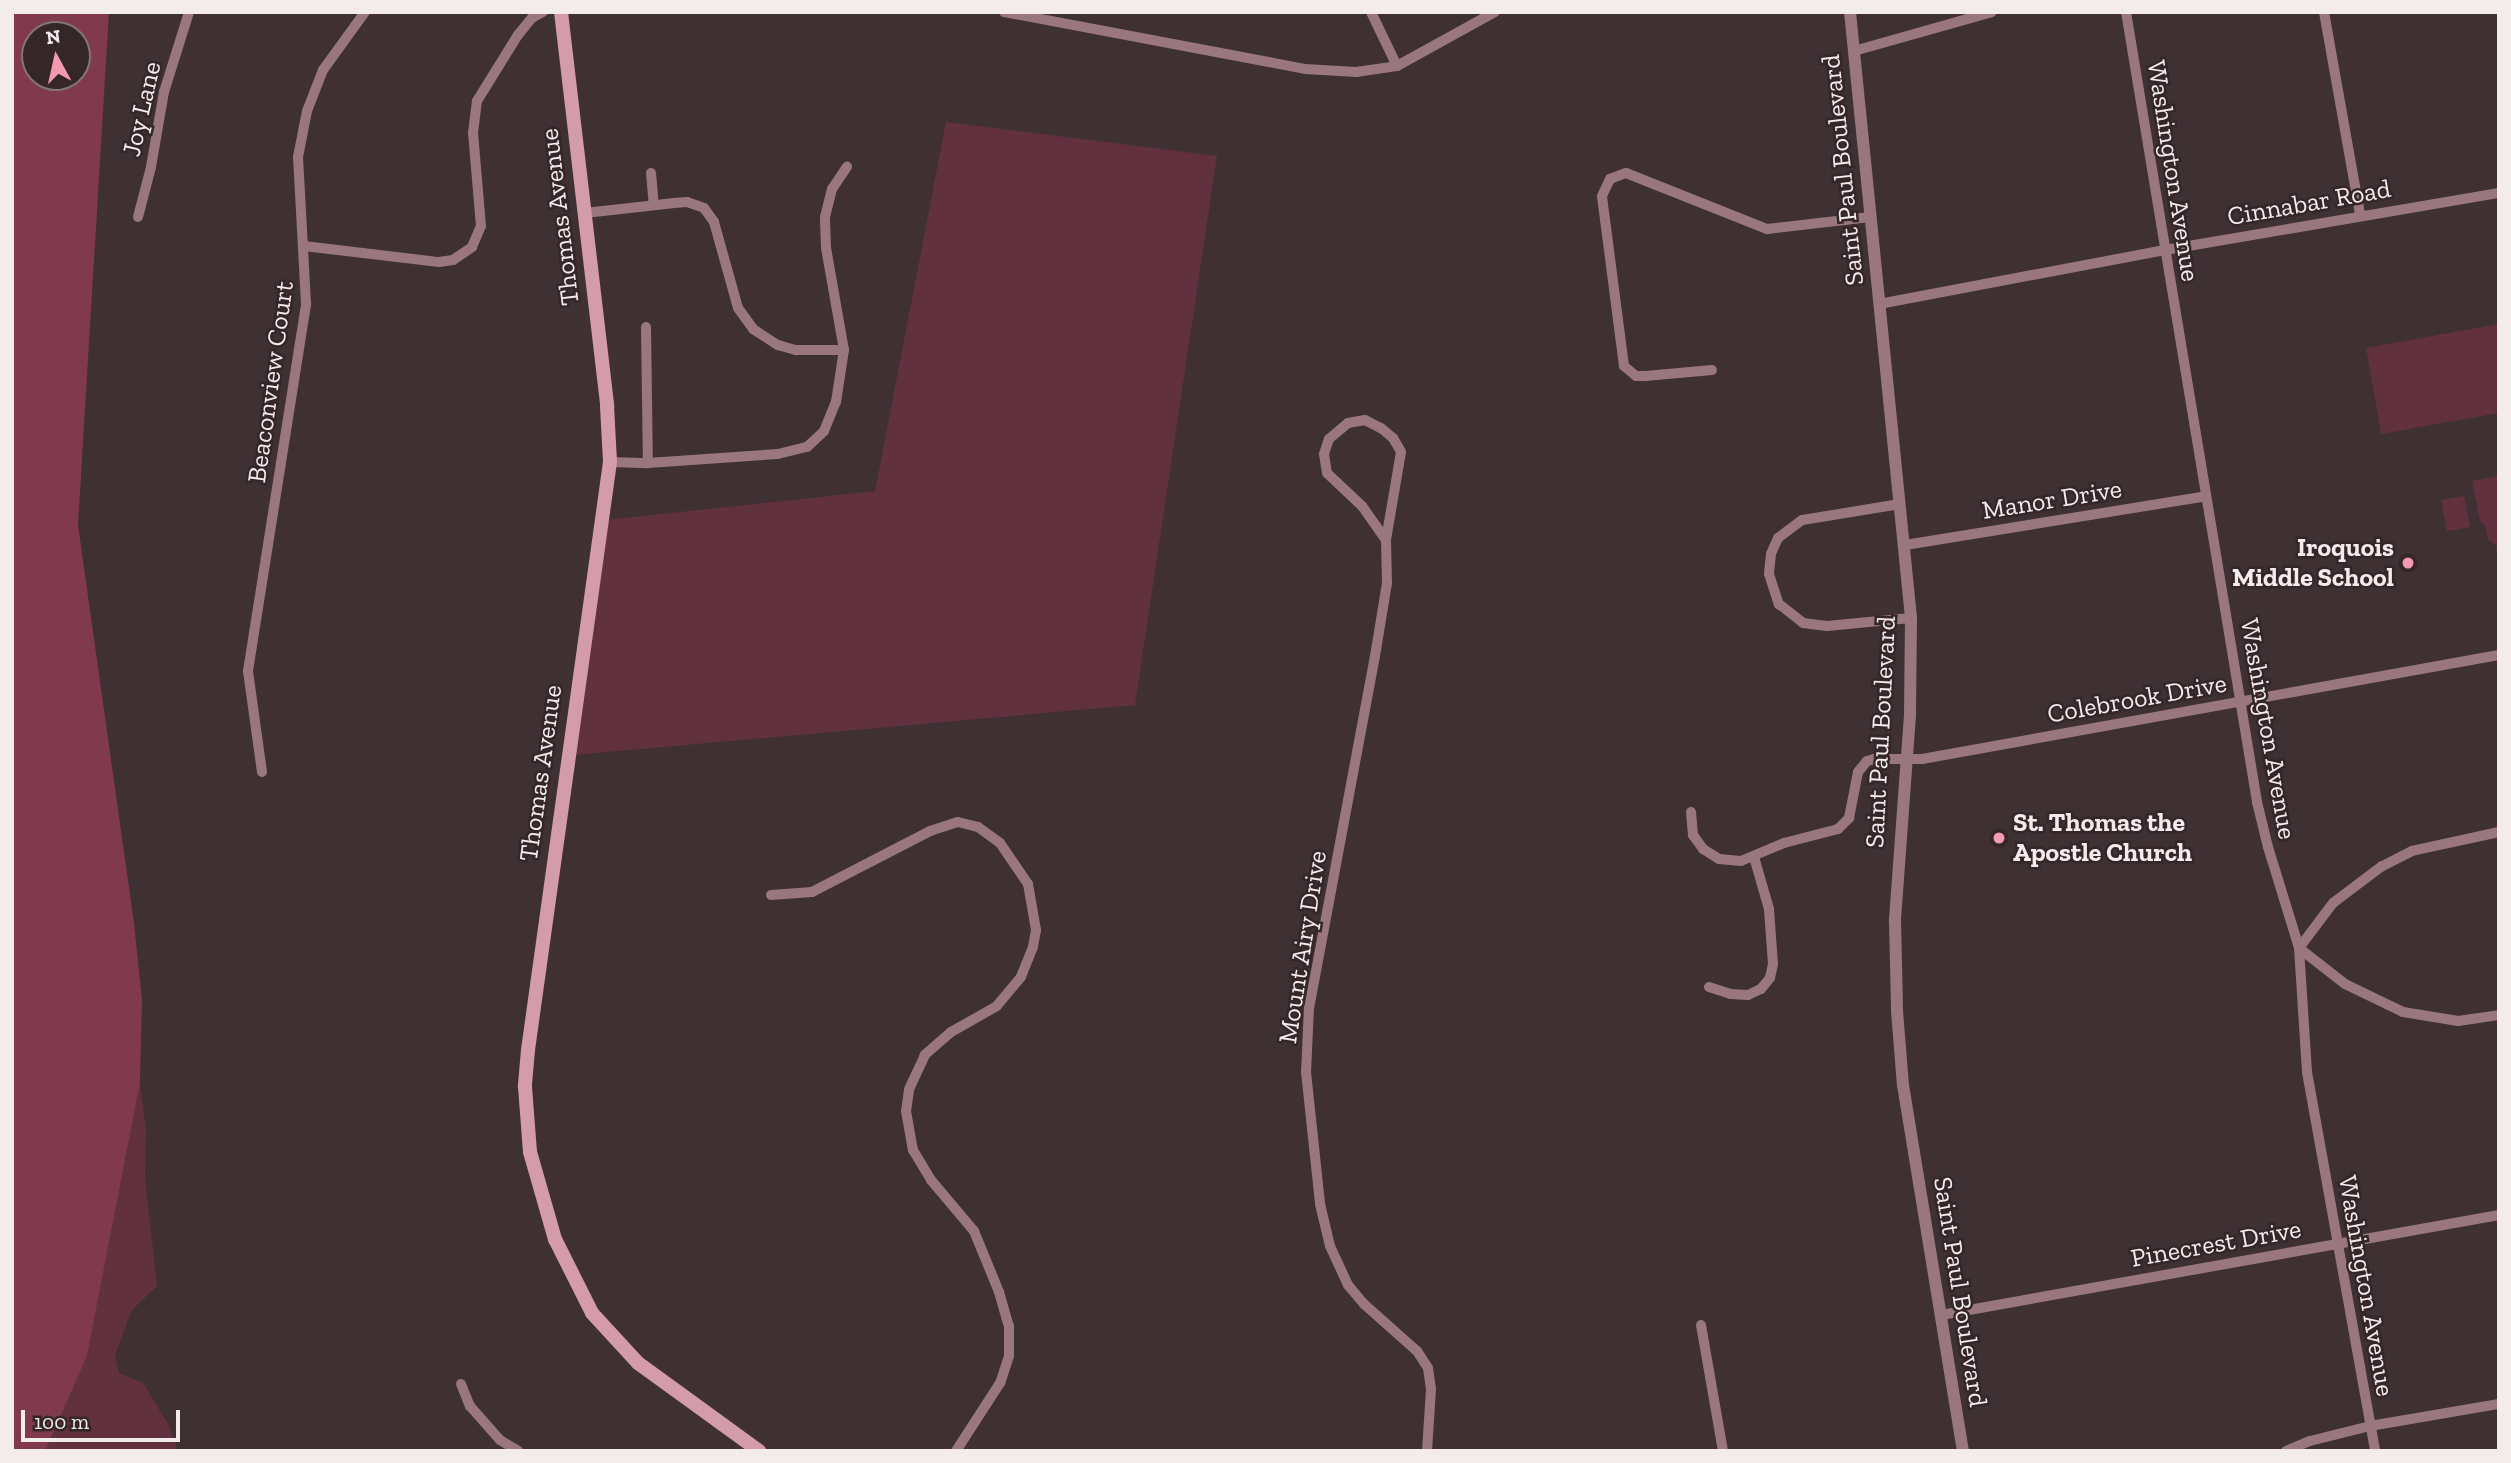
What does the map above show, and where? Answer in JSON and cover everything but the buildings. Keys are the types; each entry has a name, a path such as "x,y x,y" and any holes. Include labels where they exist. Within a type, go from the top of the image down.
{"main road":[{"name":"Thomas Avenue","path":"561,12 607,406 610,462 528,1050 525,1087 530,1152 555,1239 592,1312 638,1363 759,1451"}],"street":[{"name":"Joy Lane","path":"138,216 151,167 164,92 189,12"},
{"name":"Beaconview Court","path":"262,772 248,671 306,304 298,157 305,121 323,70 365,12"},
{"path":"304,246 439,262 453,260 472,247 481,226 473,133 477,101 529,15 543,12"},
{"path":"1004,12 1305,69 1356,72 1397,66 1494,12"},
{"path":"1371,12 1397,66"},
{"name":"Saint Paul Boulevard","path":"1850,12 1905,545 1910,618 1911,675 1896,908 1897,1011 1903,1085 1963,1451"},
{"path":"1854,51 1992,12"},
{"name":"Washington Avenue","path":"2126,12 2262,824 2299,948 2305,1053 2375,1451"},
{"path":"2324,12 2360,215"},
{"path":"610,462 648,463 778,454 807,447 817,440 830,420 844,350 825,233 832,189 847,167"},
{"path":"651,173 654,205"},
{"path":"1712,370 1636,376 1624,366 1602,195 1610,178 1626,173 1767,229 1870,217"},
{"name":"Cinnabar Road","path":"1879,304 2360,215 2499,193"},
{"path":"584,214 687,202 704,208 710,214 733,296 753,330 778,345 796,350 844,350"},
{"path":"646,327 648,463"},
{"name":"Mount Airy Drive","path":"1386,540 1369,514 1327,472 1324,454 1329,439 1348,423 1365,420 1381,428 1393,438 1401,452 1386,540 1387,583 1309,1007 1306,1072 1320,1204 1330,1246 1348,1284 1372,1312 1417,1350 1428,1368 1431,1390 1427,1451"},
{"name":"Manor Drive","path":"1905,545 2206,496"},
{"path":"1900,504 1802,520 1778,538 1771,554 1769,574 1779,604 1803,623 1827,626 1910,618"},
{"name":"Colebrook Drive","path":"1754,857 1784,843 1838,829 1849,818 1858,772 1867,761 1883,758 1906,760 2499,655"},
{"path":"1691,812 1697,843 1710,855 1728,861 1754,857 1769,909 1773,964 1770,978 1761,989 1748,995 1730,995 1709,987"},
{"path":"771,895 812,892 930,831 958,822 978,827 1000,843 1028,884 1035,930 1033,947 1021,977 997,1006 951,1032 925,1055 909,1090 906,1111 913,1150 931,1180 974,1231 999,1292 1009,1326 1009,1356 1000,1383 956,1451"},
{"path":"2499,832 2412,851 2382,866 2333,903 2299,948 2345,984 2403,1012 2458,1021 2499,1016"},
{"name":"Pinecrest Drive","path":"1941,1315 2499,1215"},
{"path":"1701,1325 1723,1451"},
{"path":"461,1384 470,1406 500,1440 518,1451"},
{"path":"2286,1451 2310,1441 2371,1426 2499,1404"}],"shaded area":[{"path":"12,12 109,12 78,525 134,923 142,1000 140,1083 87,1356 45,1451 12,1451"},
{"path":"946,122 1217,156 1135,705 574,755 606,520 875,491"},
{"path":"2499,324 2499,413 2381,434 2366,348"},
{"path":"2499,476 2498,547 2488,540 2485,525 2480,521 2472,481"},
{"path":"2464,496 2470,527 2447,531 2441,500"},
{"path":"140,1083 146,1130 145,1177 157,1286 132,1310 115,1355 119,1373 143,1383 168,1424 177,1447 174,1451 44,1451 87,1356"}],"place":[{"name":"Iroquois Middle School","path":"2408,563"},
{"name":"St. Thomas the Apostle Church","path":"1999,838"}]}
